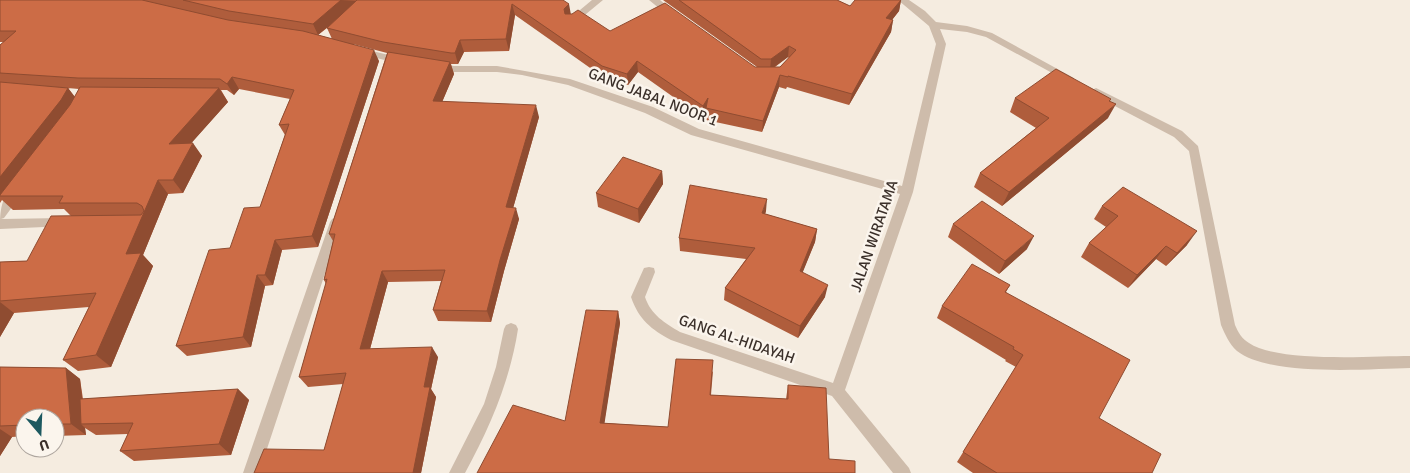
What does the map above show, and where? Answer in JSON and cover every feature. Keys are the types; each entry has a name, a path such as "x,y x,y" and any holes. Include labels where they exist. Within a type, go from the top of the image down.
{"street":[{"path":"571,22 598,0"},
{"path":"654,0 684,23"},
{"path":"903,0 934,25 956,27 988,35 1178,134 1189,142 1196,156 1228,325 1237,341 1247,350 1258,355 1288,361 1410,362"},
{"name":"JALAN WIRATAMA","path":"837,391 907,192 941,44 940,34 934,25"},
{"name":"GANG JABAL NOOR 1","path":"350,48 386,63 417,63 454,69 497,69 570,82 649,110 694,132 907,192"},
{"path":"0,215 24,184"},
{"path":"251,473 341,205"},
{"path":"0,224 79,223"},
{"name":"GANG AL-HIDAYAH","path":"649,272 638,297 639,301 651,319 666,331 691,343 837,391"},
{"path":"457,473 477,436 498,390 509,348 511,329"},
{"path":"837,391 903,473"}],"building":[{"path":"0,0 142,0 228,20 303,31 374,50 312,236 275,240 265,275 257,275 243,337 176,346 209,250 230,248 244,208 260,207 289,124 279,125 294,90 232,77 227,84 220,79 78,78 0,73 0,45 16,31 0,31"},
{"path":"183,0 341,0 313,24 229,11"},
{"path":"357,0 563,0 569,4 564,9 565,14 572,14 578,10 610,31 665,3 755,67 780,67 796,50 789,46 771,59 761,59 679,0 837,0 850,6 855,0 901,0 886,18 893,20 852,94 780,75 763,121 706,108 708,98 703,106 637,61 627,74 602,66 512,4 506,39 460,40 455,53 383,42 327,28"},
{"path":"388,52 450,62 433,101 536,105 506,207 516,208 487,311 433,310 445,270 382,271 360,349 432,347 424,387 430,387 413,473 254,473 264,449 324,450 346,373 299,377 327,279 324,280 335,234 329,234"},
{"path":"1056,69 1111,99 1109,101 1116,104 1009,192 980,173 1049,118 1015,98"},
{"path":"0,82 68,88 61,100 0,177"},
{"path":"80,87 219,88 169,144 193,143 173,180 158,180 126,254 141,253 96,355 63,360 96,293 0,301 0,262 27,261 51,216 141,215 144,211 142,206 137,203 59,203 63,196 0,195 70,105"},
{"path":"623,157 662,171 638,209 596,193"},
{"path":"690,185 767,199 762,213 817,229 800,271 828,285 800,326 725,288 755,248 679,238"},
{"path":"1123,187 1197,231 1177,253 1166,246 1137,275 1089,243 1118,216 1102,206"},
{"path":"982,201 1034,236 1005,261 953,224"},
{"path":"972,264 1010,285 1005,292 1130,360 1099,418 1161,454 1152,473 997,473 963,452 1023,355 1013,349 1014,347 942,306"},
{"path":"586,310 618,311 600,423 668,427 676,359 713,360 710,395 788,399 788,385 826,388 829,459 855,461 855,473 477,473 513,405 565,421"},
{"path":"0,367 66,368 71,424 65,424 65,408 15,408 15,425 0,426"},
{"path":"238,389 219,444 120,451 133,423 81,424 80,399"}]}
